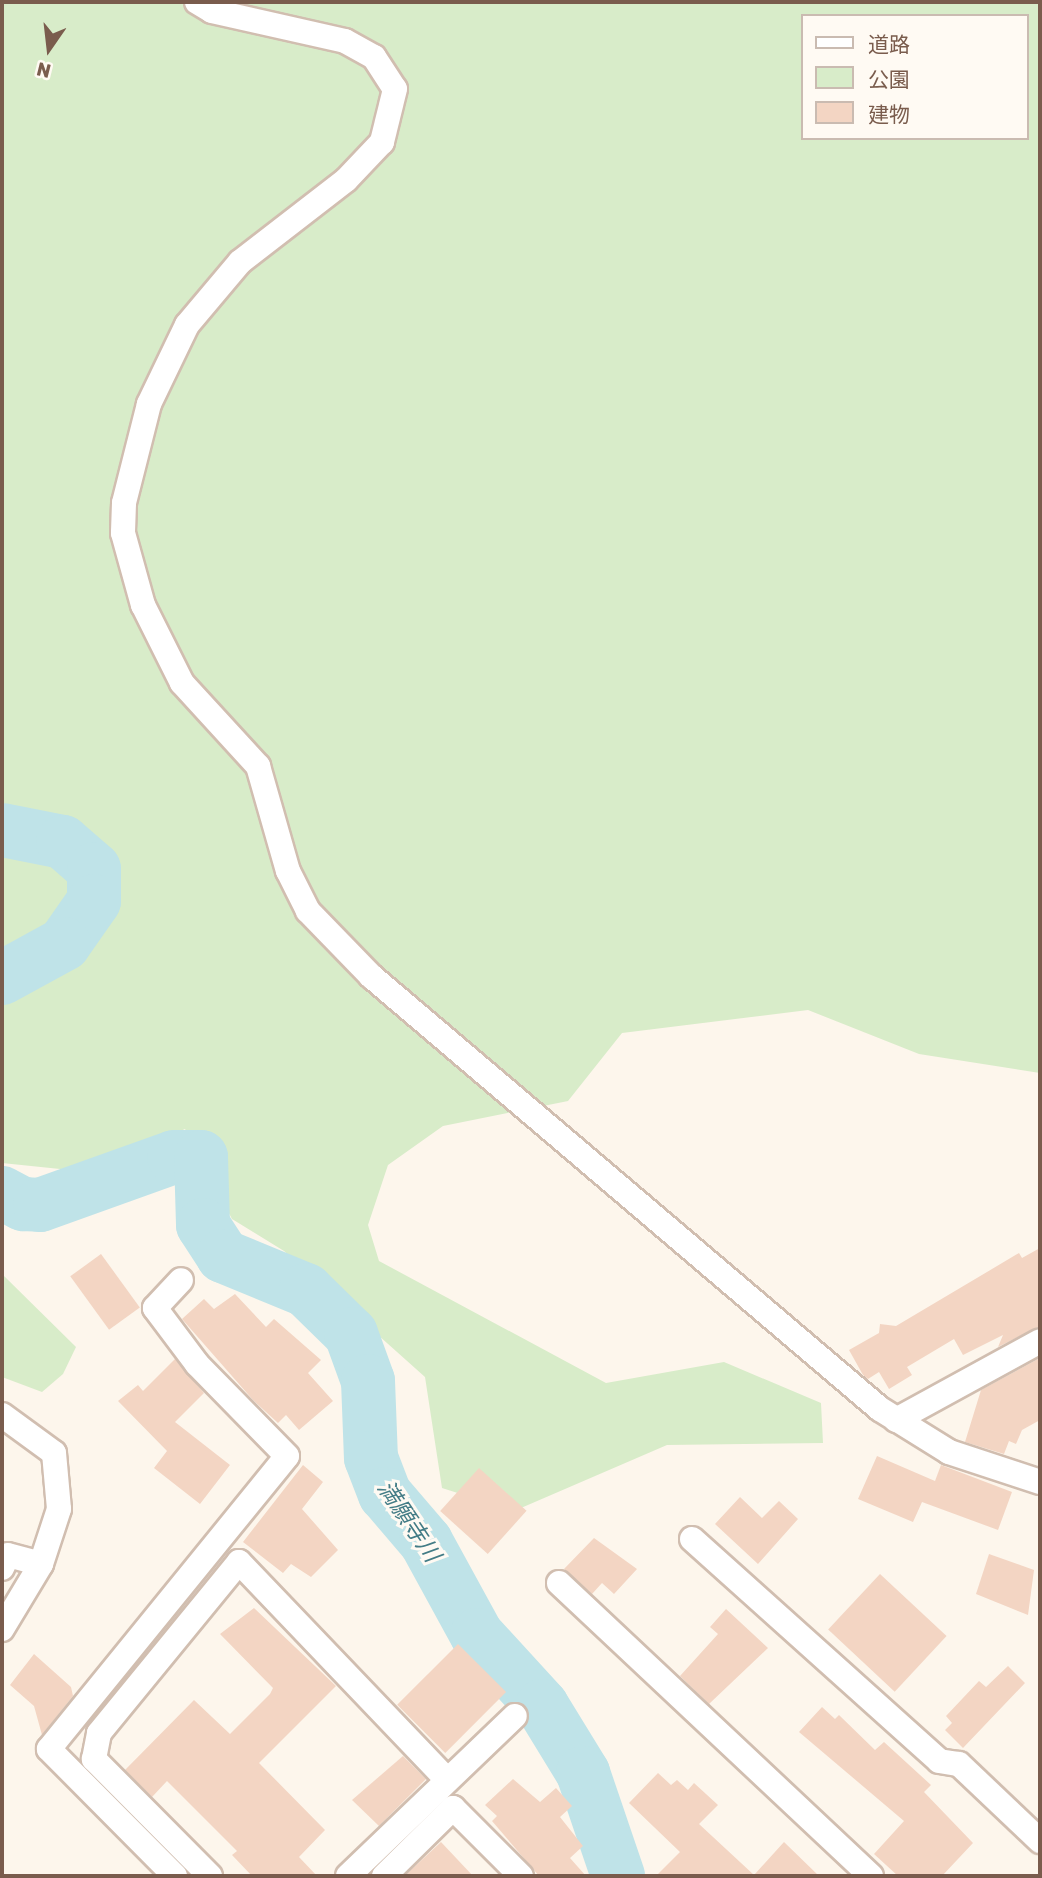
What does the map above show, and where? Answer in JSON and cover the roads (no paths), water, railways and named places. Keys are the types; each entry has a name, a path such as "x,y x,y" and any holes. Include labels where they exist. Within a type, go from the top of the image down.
{"street":[{"path":"197,2 212,11 345,41 374,57 395,89 382,142 346,180 240,262 187,325 149,404 124,503 123,533 149,616 182,682 258,766 288,871 308,911 371,976 551,1133 896,1420 949,1452 1040,1482"},
{"path":"174,1876 49,1749 287,1457 197,1364 155,1308 181,1280"},
{"path":"896,1420 1040,1341"},
{"path":"2,1415 54,1453 59,1508 41,1564 2,1629"},
{"path":"692,1539 939,1761 959,1764 1040,1841"},
{"path":"2,1568 8,1555 41,1564"},
{"path":"210,1876 94,1759 99,1733 239,1562 447,1780"},
{"path":"559,1583 871,1876"},
{"path":"348,1876 515,1716"},
{"path":"384,1876 453,1808 521,1876"}],"waterway":[{"name":"満願寺川","path":"2,830 63,842 94,869 94,901 64,944 2,978"},
{"name":"満願寺川","path":"2,1193 23,1204 40,1205 174,1157 201,1157 203,1225 223,1256 306,1290 351,1334 368,1381 371,1458 385,1494 426,1542 477,1635 542,1706 583,1773 618,1876"}]}
